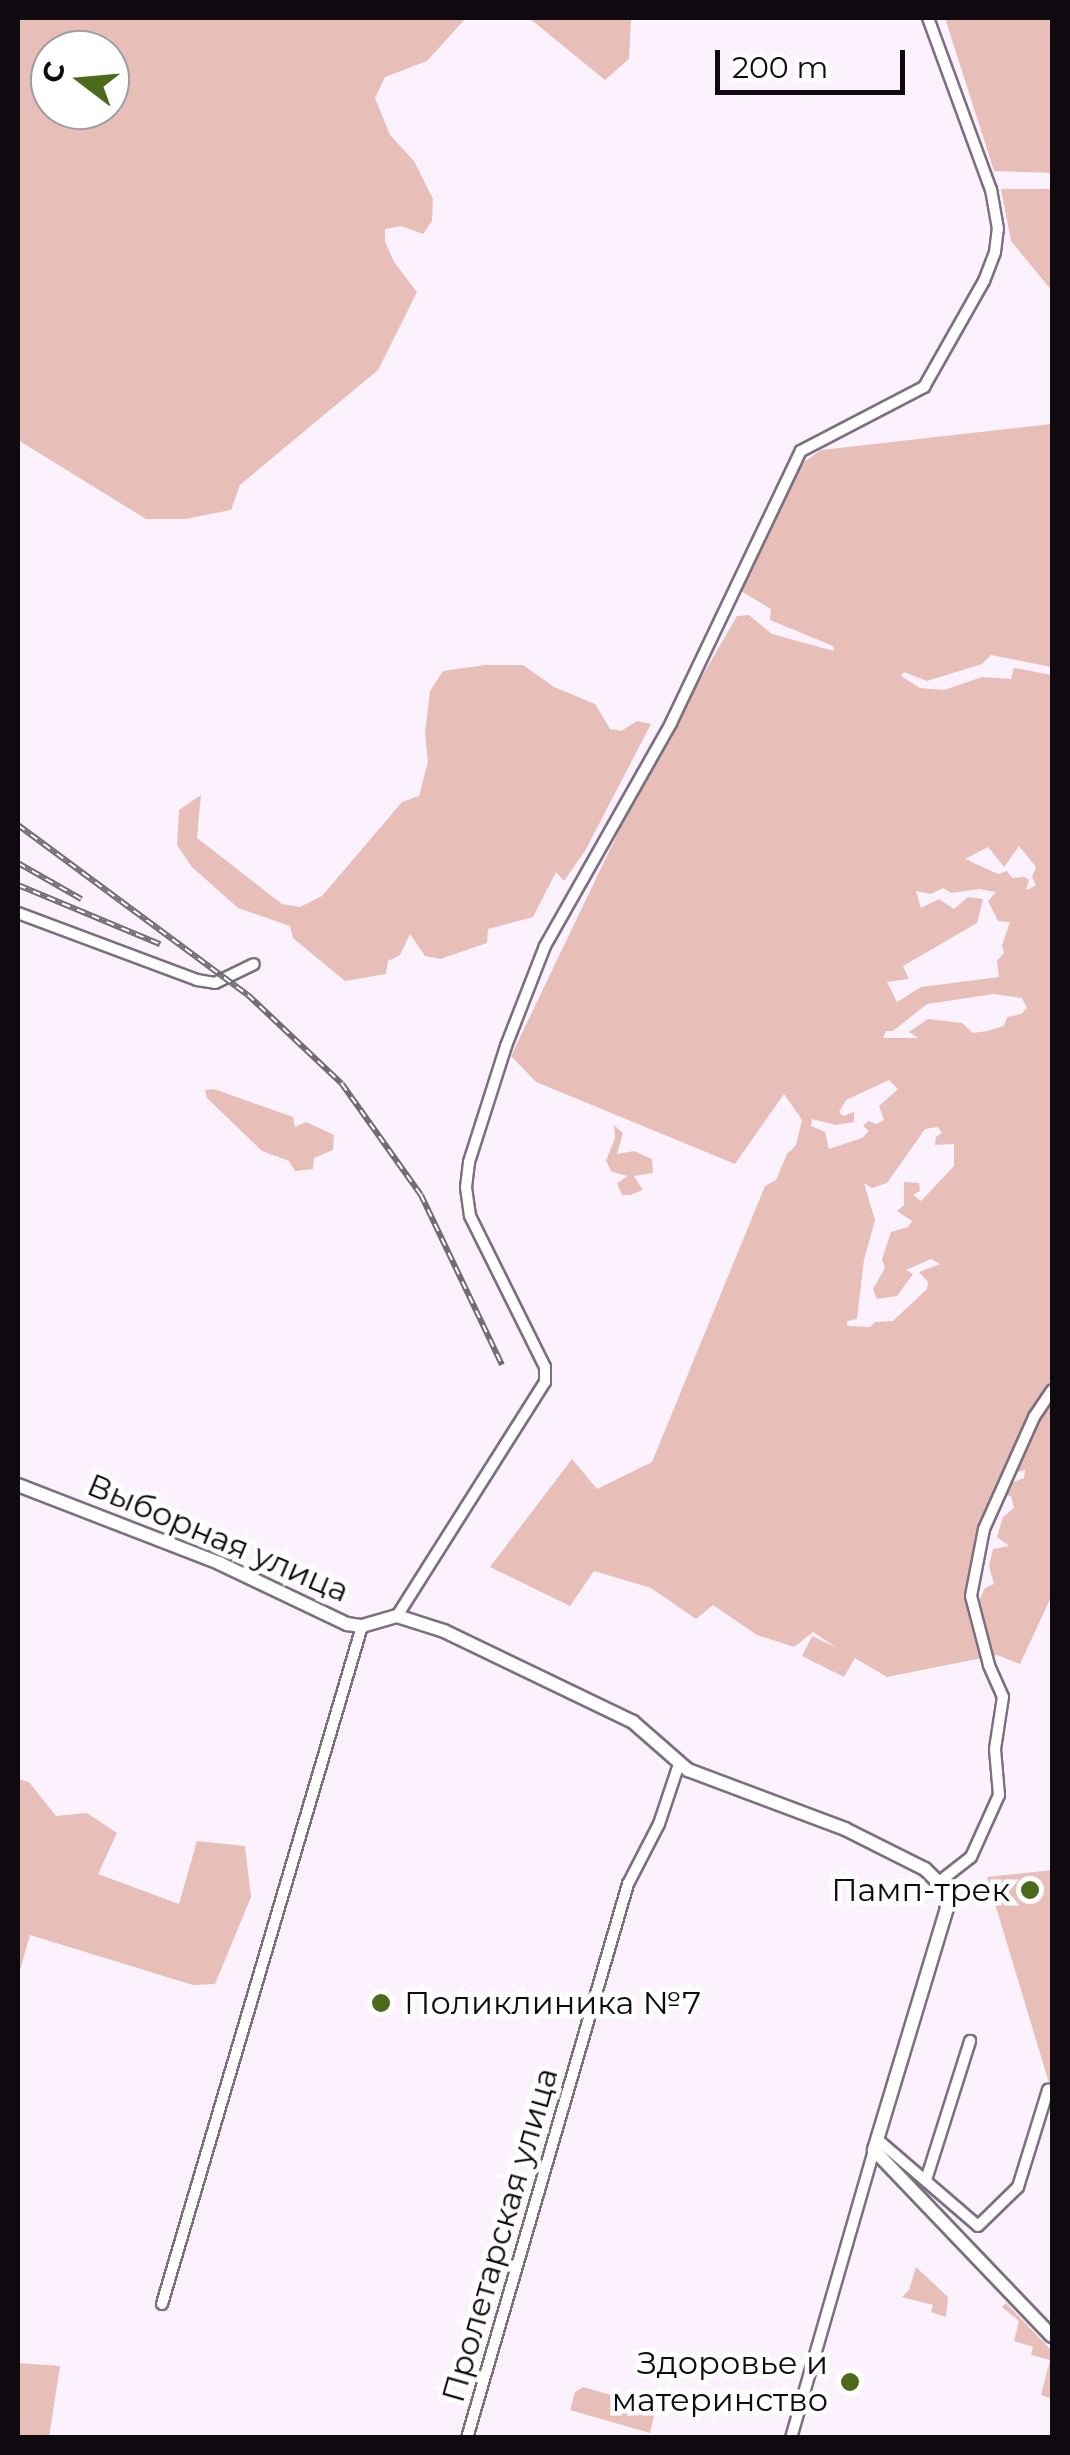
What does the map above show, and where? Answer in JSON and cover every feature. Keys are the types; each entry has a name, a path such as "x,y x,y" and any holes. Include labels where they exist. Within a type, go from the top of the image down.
{"main road":[{"name":"Выборная улица","path":"18,1485 111,1518 270,1584 337,1620 362,1626 397,1616"},
{"path":"397,1616 444,1631 610,1709 646,1730 679,1764 893,1850 939,1882 947,1908 876,2144 889,2168 1052,2336"}],"street":[{"path":"397,1616 545,1382 545,1366 470,1216 466,1187 469,1162 506,1046 545,946 671,723 801,451 924,387 984,280 995,252 998,229 991,190 928,18"},
{"path":"18,913 197,980 215,983 254,964"},
{"path":"939,1882 972,1857 1000,1795 995,1749 1004,1697 989,1665 972,1596 984,1530 1034,1417 1052,1390"},
{"path":"162,2304 362,1626"},
{"name":"Пролетарская улица","path":"467,2438 628,1884 660,1824 679,1764"},
{"path":"926,2180 970,2041"},
{"path":"792,2438 876,2144 926,2180 972,2225 981,2226 1018,2187 1048,2090"},
{"path":"867,2170 877,2164 889,2168"}],"shaded area":[{"path":"18,18 466,18 427,61 385,77 375,98 390,135 414,161 433,199 432,221 423,234 401,226 385,229 385,242 394,262 417,292 378,370 240,485 231,510 185,519 146,519 18,440"},
{"path":"529,18 631,18 629,59 605,80"},
{"path":"945,18 1052,18 1052,173 994,171"},
{"path":"1001,189 1052,189 1052,291 1011,241"},
{"path":"1052,424 1052,667 991,655 982,664 927,681 904,672 901,676 920,688 944,690 982,677 1011,679 1014,668 1052,675 1052,1379 1046,1403 1052,1401 1052,1595 1020,1664 997,1655 887,1677 855,1658 844,1677 802,1656 812,1636 837,1648 813,1632 794,1647 757,1635 713,1605 696,1619 651,1588 594,1571 570,1606 490,1567 572,1459 597,1489 652,1462 765,1186 776,1180 787,1154 796,1145 802,1120 784,1094 735,1164 536,1082 511,1056 650,766 737,616 749,615 772,634 834,651 833,646 770,620 771,609 739,590 797,467 821,450","holes":["1019,846 1036,867 1032,877 1036,885 1026,890 1029,880 1025,877 1012,878 1007,871 998,874 965,859 988,847 1004,867","943,888 951,893 979,889 996,892 988,901 998,921 1010,922 1002,945 1004,953 997,961 999,977 921,987 897,1002 887,982 909,979 903,966 977,923 983,899 968,897 954,909 939,899 921,908 916,891 931,894","994,994 1022,998 1027,1008 1021,1014 1007,1017 1004,1026 987,1031 973,1033 962,1023 928,1019 909,1032 918,1038 883,1038 886,1031 893,1031 927,1004","889,1080 898,1089 879,1106 884,1120 876,1124 868,1121 863,1126 869,1131 862,1138 829,1149 825,1132 811,1126 812,1119 836,1125 854,1122 854,1112 843,1116 839,1112 846,1100","938,1127 942,1133 936,1137 935,1145 954,1144 954,1166 921,1201 913,1195 920,1191 919,1183 904,1182 904,1205 897,1211 912,1221 908,1227 891,1232 882,1259 885,1268 873,1289 877,1299 897,1296 913,1274 906,1270 931,1259 940,1264 919,1272 928,1282 927,1289 893,1321 875,1322 870,1327 847,1326 847,1321 857,1319 864,1260 875,1220 864,1183 872,1188 887,1183 925,1129","1012,1467 1015,1473 1025,1470 1024,1478 998,1488 1000,1495 1011,1496 1014,1508 1003,1517 997,1537 1009,1546 993,1549 989,1566 994,1584 985,1588 978,1603 970,1602 984,1516 994,1491"]},
{"path":"523,665 554,687 595,704 610,729 621,731 637,721 651,724 585,851 564,881 556,872 533,917 488,929 487,943 440,959 425,956 410,934 400,955 388,961 386,974 345,981 293,938 290,926 238,908 192,867 177,845 179,810 201,795 197,838 282,904 300,907 322,896 402,802 419,796 428,762 425,733 430,691 443,671"},
{"path":"214,1089 293,1117 295,1127 306,1122 334,1135 333,1150 314,1158 313,1169 295,1171 289,1161 262,1151 207,1098 205,1090"},
{"path":"614,1125 623,1133 617,1154 634,1151 652,1159 653,1173 634,1176 643,1190 630,1195 622,1195 617,1183 628,1176 612,1172 606,1161 615,1138"},
{"path":"18,1779 29,1782 56,1816 87,1813 117,1833 98,1874 179,1904 197,1841 245,1846 251,1897 215,1984 193,1985 30,1935 18,1977"},
{"path":"1052,1870 1052,2093 987,1877"},
{"path":"916,2267 948,2297 946,2317 931,2312 933,2305 902,2297 909,2290"},
{"path":"1006,2303 1052,2351 1052,2399 1041,2395 1050,2360 1031,2355 1033,2347 1014,2341 1019,2321 1002,2307"},
{"path":"18,2363 60,2366 49,2437 18,2437"},
{"path":"583,2387 625,2399 627,2407 655,2411 650,2433 570,2410 575,2392"}],"railway":[{"path":"18,825 248,995 342,1084 421,1195 502,1365"},
{"path":"18,863 81,899"},
{"path":"18,885 160,944"}],"place":[{"name":"Памп-трек","path":"1030,1890"},
{"name":"Поликлиника №7","path":"381,2003"},
{"name":"Здоровье и материнство","path":"850,2382"}]}
